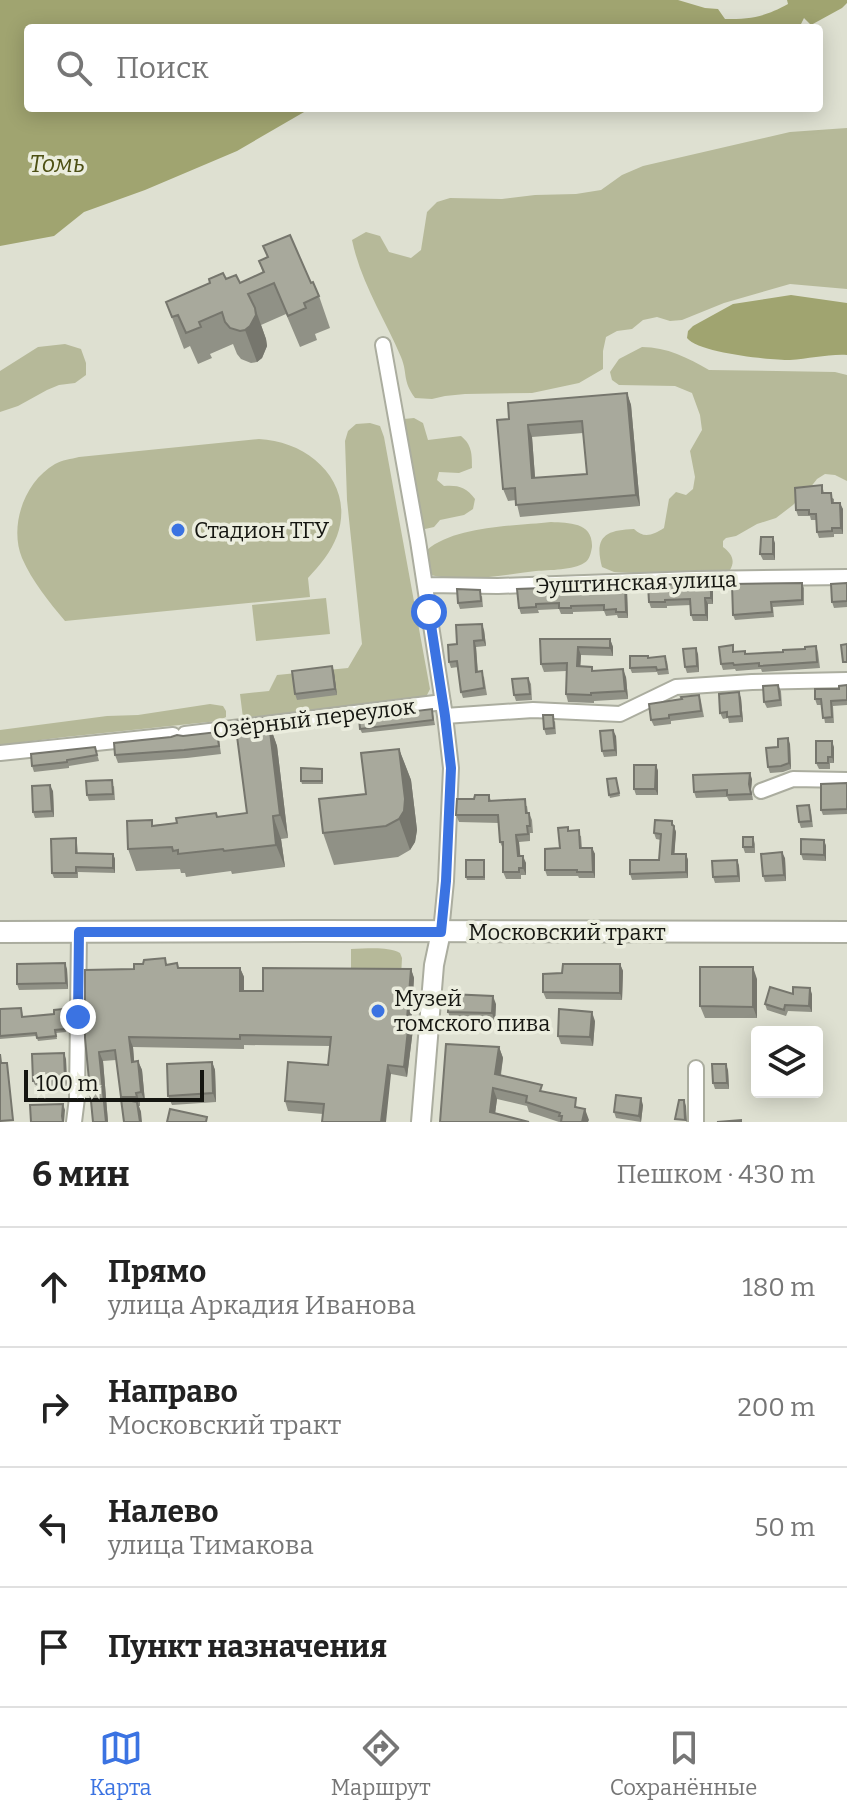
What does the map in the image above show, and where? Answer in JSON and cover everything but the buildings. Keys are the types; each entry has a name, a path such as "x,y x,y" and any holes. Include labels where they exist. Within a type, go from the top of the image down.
{"main road":[{"name":"Московский тракт","path":"0,932 847,932"}],"street":[{"path":"383,345 425,585 451,768 446,881 434,965 421,1122"},
{"name":"Эуштинская улица","path":"425,585 847,577"},
{"name":"Озёрный переулок","path":"0,753 444,709 620,714 676,687 847,680"},
{"path":"761,791 793,779 847,780"},
{"path":"74,1122 79,932"},
{"path":"696,1068 696,1122"}],"shaded area":[{"path":"847,128 847,289 790,284 724,303 682,320 670,321 657,317 643,320 632,329 617,331 606,337 603,369 579,383 532,393 465,394 432,399 415,398 411,392 401,357 367,285 352,240 366,232 380,236 389,252 411,258 421,250 427,212 437,202 450,198 502,199 601,190 622,175 643,166 790,132"},
{"path":"65,344 81,349 86,375 75,383 59,385 0,412 0,371 38,347"},
{"path":"642,347 669,351 709,370 835,372 847,375 847,481 825,474 776,518 726,538 723,547 732,557 730,570 654,574 614,572 602,567 600,549 604,537 616,531 634,529 645,535 652,534 664,528 669,499 676,492 686,495 693,489 695,477 690,451 702,430 692,393 675,386 619,385 612,380 610,372 619,359"},
{"path":"414,418 423,423 428,440 461,436 471,454 472,468 459,473 439,472 437,480 444,486 465,489 475,499 473,509 464,515 440,520 434,527 425,529 419,524 401,427 404,419"},
{"path":"356,424 380,426 384,437 430,689 421,698 243,718 240,694 269,691 277,675 348,668 362,644 347,500 345,441 348,431"},
{"name":"Стадион ТГУ","path":"259,439 295,448 311,457 324,468 340,499 341,517 337,536 325,558 308,578 310,597 65,621 31,575 18,546 22,506 44,472 58,463 79,457"},
{"path":"551,522 579,526 589,533 592,547 586,562 568,568 483,578 430,575 427,550 439,542 486,528"},
{"path":"326,598 330,634 256,641 252,605"},
{"path":"210,704 223,706 226,717 218,721 0,745 0,730"},
{"path":"351,949 383,949 400,953 401,977 351,977"}],"water":[{"name":"Томь","path":"0,0 678,0 718,9 725,19 765,14 788,4 787,0 847,0 842,8 813,24 804,18 801,24 24,24 24,112 304,112 237,151 84,212 54,236 0,246"},
{"path":"791,295 847,303 847,355 767,359 719,352 687,338 693,326 733,304"}],"place":[{"name":"Стадион ТГУ","path":"178,530"},
{"name":"Музей томского пива","path":"378,1011"}],"route":[{"path":"78,1017 79,932 441,932 451,768 429,612"}]}
